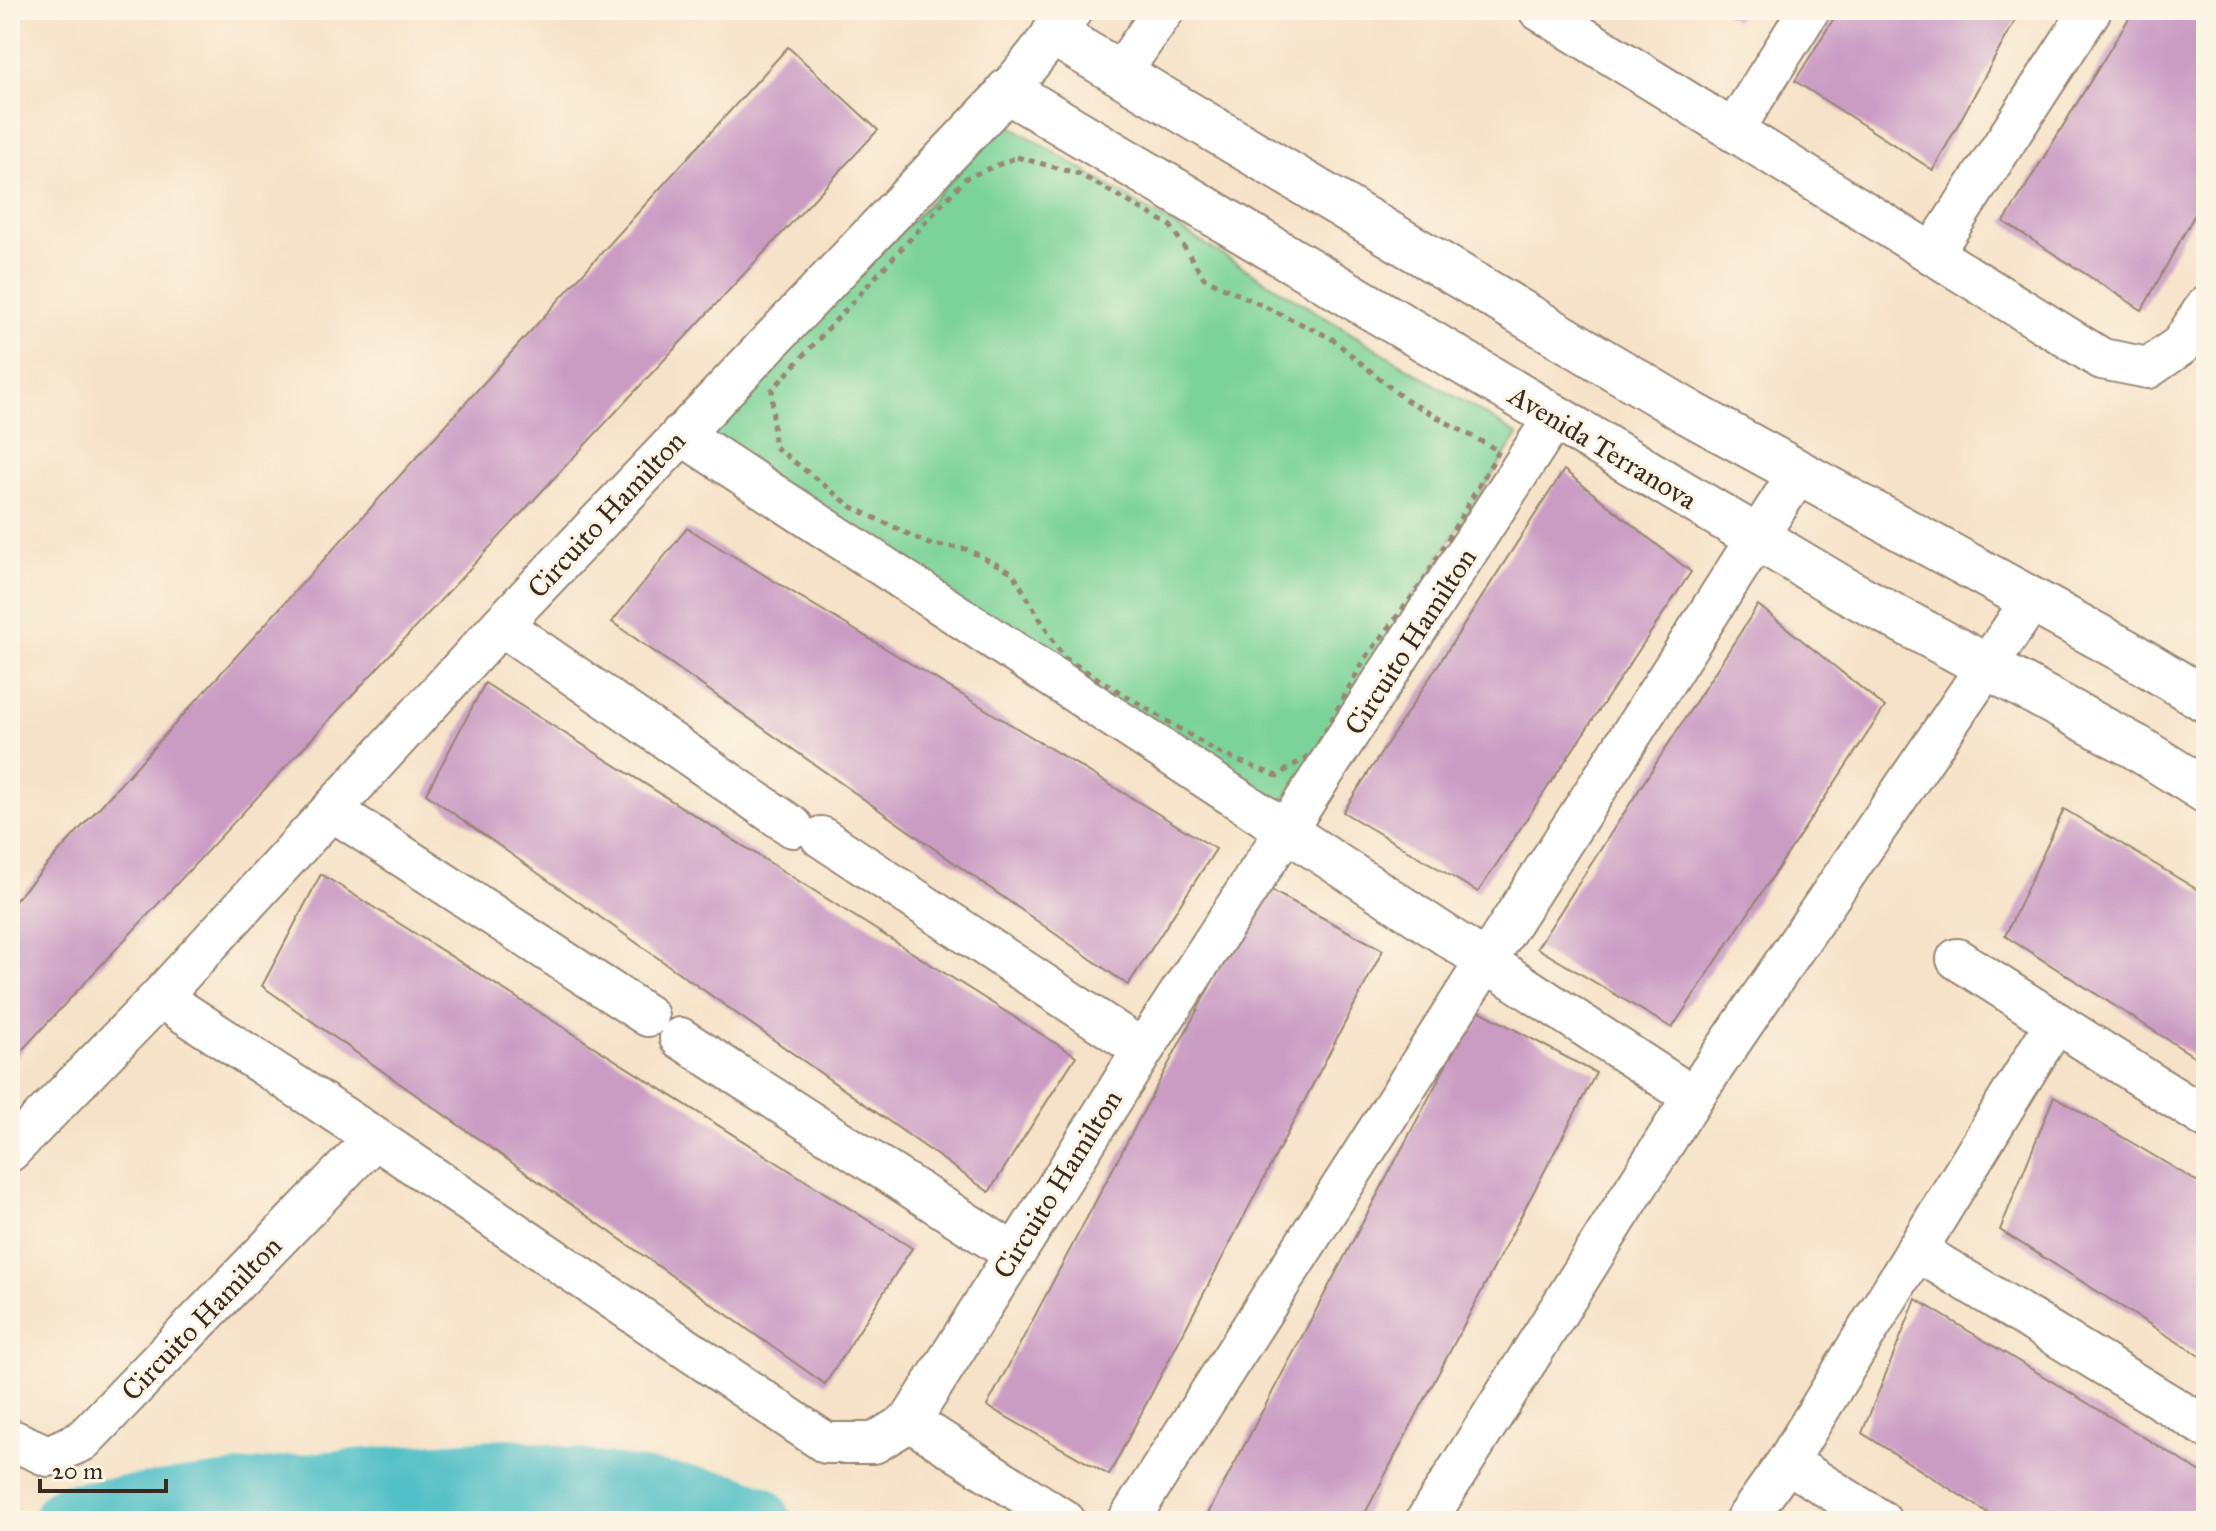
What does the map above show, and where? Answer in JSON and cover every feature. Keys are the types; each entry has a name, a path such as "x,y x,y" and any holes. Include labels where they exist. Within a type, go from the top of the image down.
{"street":[{"path":"1121,72 1164,10"},
{"path":"1539,10 2102,359 2148,368 2181,345 2206,306"},
{"path":"1733,131 1809,10"},
{"path":"1932,254 2091,10"},
{"path":"1063,22 1121,72 1688,412 2032,600 2206,700"},
{"name":"Circuito Hamilton","path":"10,1151 160,997 501,625 1008,91 1063,22"},
{"name":"Avenida Terranova","path":"1008,91 1757,537 2136,747 2206,791"},
{"name":"Circuito Hamilton","path":"160,997 375,1138 826,1443 874,1443 910,1421 1143,1050 1554,418"},
{"path":"681,434 1693,1097"},
{"path":"1128,1521 1799,472"},
{"path":"1426,1521 1693,1097 2032,600"},
{"path":"501,625 807,832 1143,1050"},
{"path":"333,811 1013,1253"},
{"path":"1957,959 2206,1118"},
{"path":"1745,1521 1787,1462 2056,1022"},
{"name":"Circuito Hamilton","path":"10,1439 48,1456 82,1441 375,1138"},
{"path":"1916,1250 2206,1427"},
{"path":"910,1421 1065,1521"},
{"path":"1787,1462 1881,1521"}],"path":[{"path":"1017,157 1079,174 1170,225 1204,278 1331,338 1404,399 1499,451 1423,582 1364,660 1314,752 1277,776 1219,753 1063,657 1012,572 966,549 929,544 852,507 774,446 772,390 966,178 1017,157"}],"green space":[{"path":"1006,123 1518,435 1279,808 703,437"}],"building":[{"path":"1720,10 1743,10 1737,21"},
{"path":"1839,10 2021,10 1933,170 1795,81"},
{"path":"2134,10 2206,10 2206,194 2142,310 2004,222"},
{"path":"788,47 878,130 10,1063 10,906"},
{"path":"1564,470 1691,572 1478,892 1343,812"},
{"path":"687,528 1216,849 1128,985 612,622"},
{"path":"1758,605 1885,707 1672,1028 1537,948"},
{"path":"485,683 1076,1056 989,1192 426,794"},
{"path":"2064,809 2206,895 2206,1064 2005,936"},
{"path":"321,874 912,1248 825,1384 262,986"},
{"path":"1263,886 1383,950 1109,1475 987,1406"},
{"path":"1476,1009 1596,1073 1361,1521 1204,1521"},
{"path":"2054,1096 2206,1187 2206,1360 2000,1230"},
{"path":"1916,1299 2206,1475 2206,1521 2001,1521 1862,1433"}],"waterway":[{"path":"71,1521 329,1489 510,1476 724,1510 753,1521"}]}
